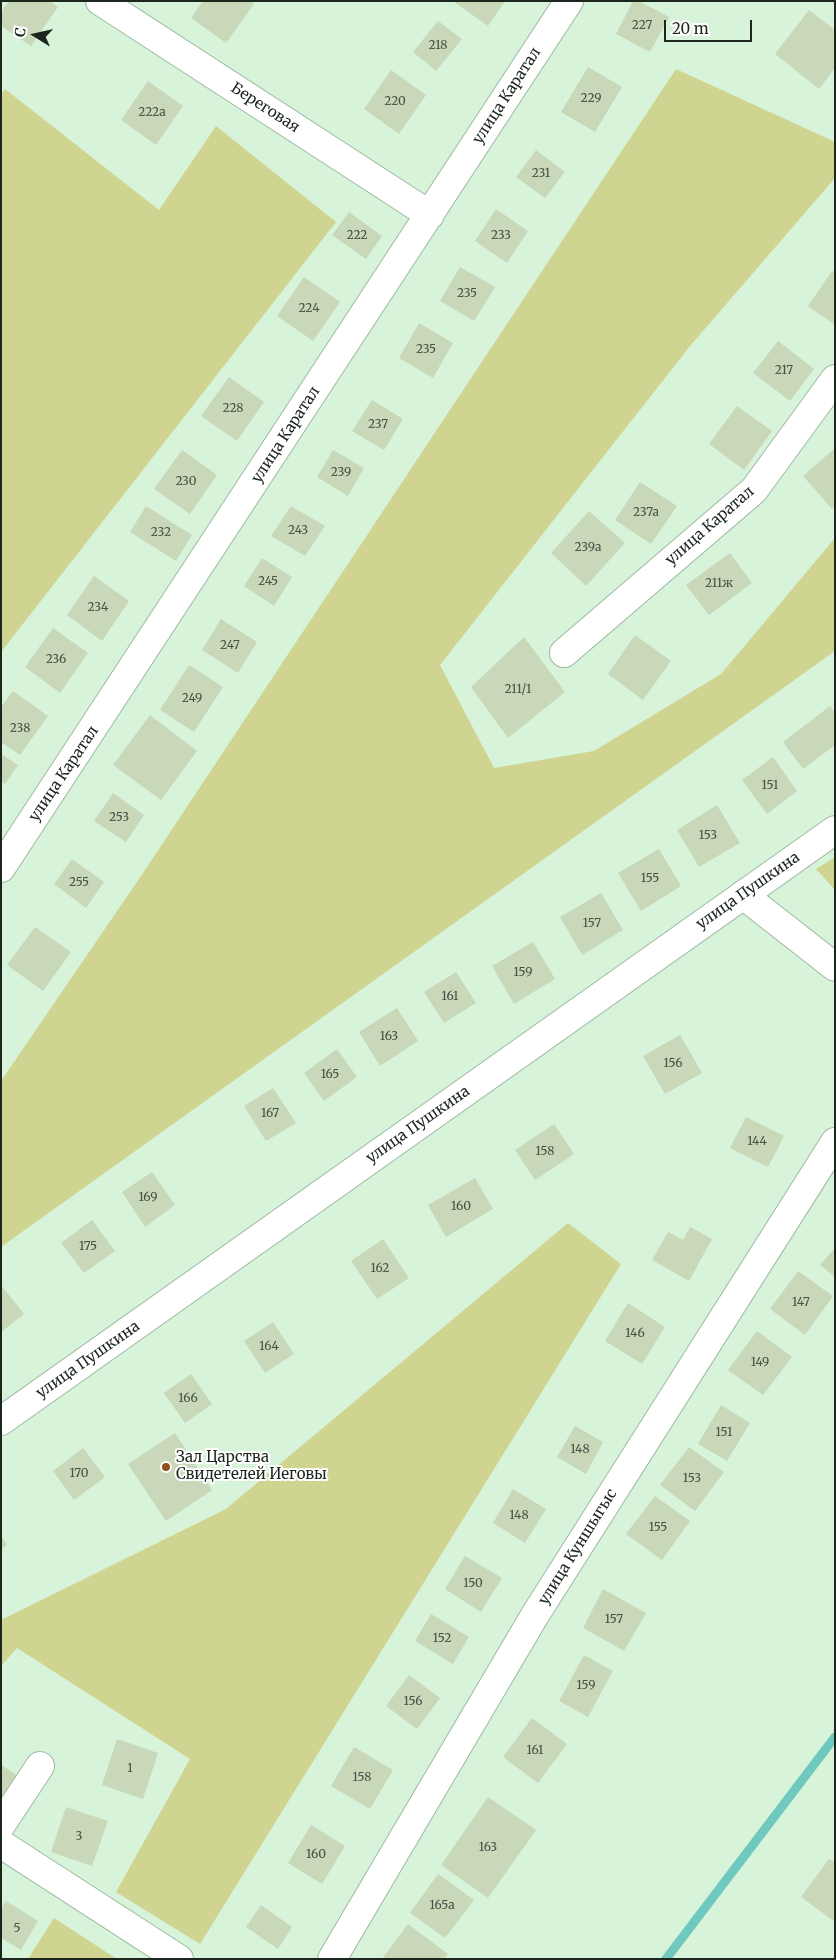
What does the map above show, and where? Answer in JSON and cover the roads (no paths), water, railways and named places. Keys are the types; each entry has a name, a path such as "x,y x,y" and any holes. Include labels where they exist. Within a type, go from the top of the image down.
{"street":[{"name":"Береговая","path":"100,1 430,215"},
{"name":"улица Каратал","path":"1,868 569,1"},
{"name":"улица Каратал","path":"564,653 754,490 835,379"},
{"name":"улица Пушкина","path":"1,1421 835,830"},
{"path":"743,895 835,967"},
{"name":"улица Куншыгыс","path":"332,1959 535,1615 835,1142"},
{"path":"1,1825 40,1766"},
{"path":"1,1844 179,1959"}],"waterway":[{"path":"666,1959 835,1737"}],"place":[{"name":"Зал Царства Свидетелей Иеговы","path":"166,1467"}]}
